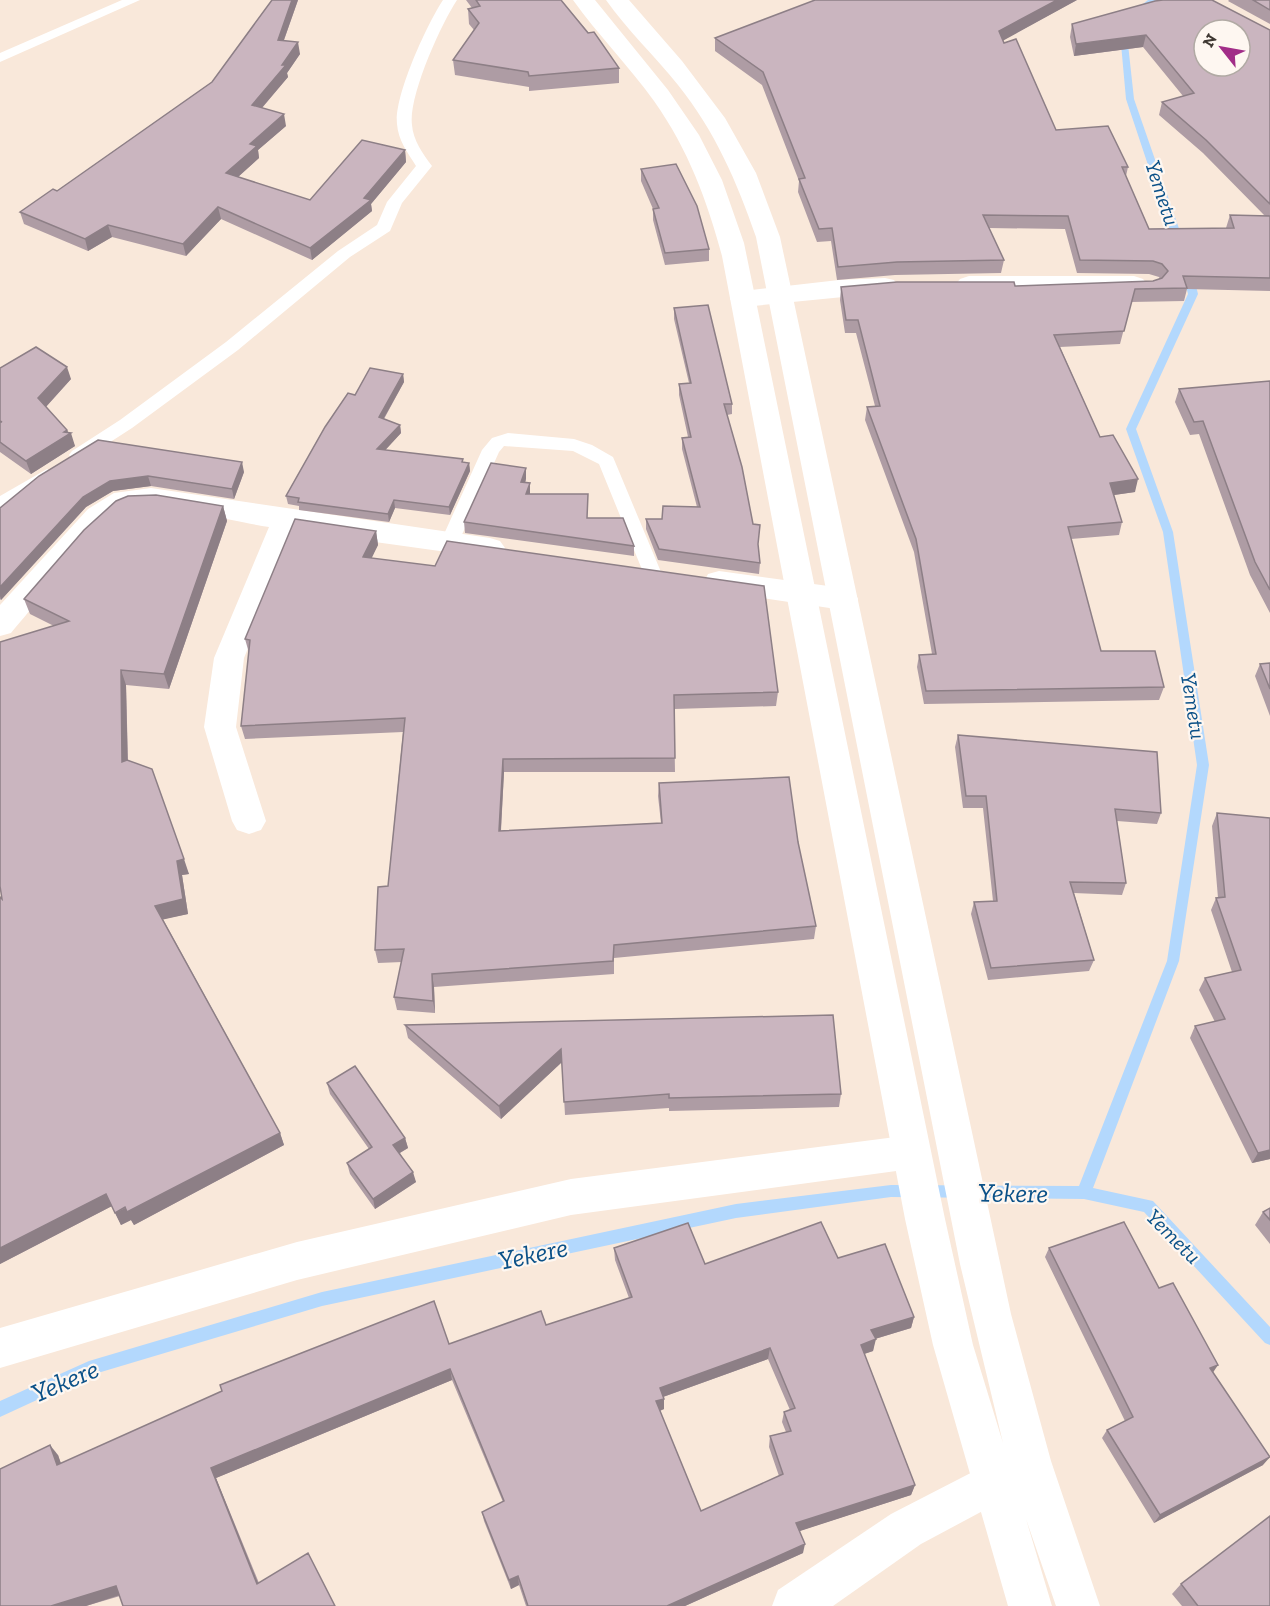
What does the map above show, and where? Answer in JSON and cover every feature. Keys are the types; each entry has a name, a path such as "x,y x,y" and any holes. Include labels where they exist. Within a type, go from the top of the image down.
{"main road":[{"path":"584,0 674,113 699,155 719,200 735,255 918,1185 954,1345 992,1483 1030,1606"},
{"path":"617,0 667,58 725,136 750,185 760,216 779,294 843,599 969,1208 987,1308 1010,1395 1078,1606"},
{"path":"945,284 1149,284"},
{"path":"743,299 779,294 910,286"},
{"path":"0,625 98,516 124,500 151,498 286,520 517,552"},
{"path":"249,821 220,727 229,658 286,520"},
{"path":"618,567 843,599"},
{"path":"0,1348 297,1261 572,1197 918,1185"},
{"path":"794,1606 906,1529 992,1483"}],"lane":[{"path":"0,58 133,0"},
{"path":"0,504 126,424 231,346 344,254 384,228 395,202 424,166 410,143 404,119 414,84 450,0"},
{"path":"449,543 491,450 498,442 508,439 581,447 598,452 607,461 671,575"}],"building":[{"path":"272,0 292,0 278,40 298,42 282,65 286,65 252,105 284,114 250,144 257,146 226,173 310,200 362,140 405,150 364,198 371,200 310,248 218,207 183,244 108,225 85,239 20,212 53,189 57,191 212,82"},
{"path":"476,0 561,0 588,33 594,32 619,68 529,76 528,72 453,60 479,23 468,9 480,6"},
{"path":"815,0 1057,0 999,31 1004,43 1016,39 1056,130 1108,126 1128,167 1122,167 1149,229 1234,228 1230,215 1270,216 1270,278 1183,276 1187,288 1135,289 1124,331 1054,335 1100,437 1113,435 1138,479 1110,483 1122,522 1068,527 1101,651 1155,651 1164,687 926,691 919,655 936,654 916,539 867,407 880,406 858,320 846,320 841,287 897,282 1014,282 1015,286 1153,281 1162,278 1168,271 1162,264 1153,261 1080,260 1068,216 983,215 1004,260 897,262 838,267 832,228 819,229 799,179 805,178 763,72 715,38"},
{"path":"1163,0 1212,0 1247,18 1192,18 1192,78 1252,78 1252,21 1270,30 1270,204 1206,140 1162,102 1194,93 1146,35 1076,44 1072,24"},
{"path":"1253,0 1270,0 1270,10"},
{"path":"676,164 697,206 709,249 665,253 653,209 659,208 641,169"},
{"path":"708,305 732,404 724,404 742,467 753,524 760,525 758,544 760,563 659,549 646,519 662,519 663,506 700,507 682,438 691,437 679,384 691,383 674,308"},
{"path":"36,347 67,367 38,398 67,430 64,432 71,433 26,461 0,442 0,422 2,422 0,421 0,368"},
{"path":"370,368 403,374 379,417 400,425 377,449 463,459 462,462 469,463 449,507 394,500 388,514 298,502 299,498 286,496 325,427 348,393 355,395"},
{"path":"1270,381 1270,590 1255,562 1203,421 1194,422 1179,389"},
{"path":"98,440 242,462 232,489 148,476 110,481 83,497 0,587 0,508 39,476"},
{"path":"491,463 526,468 521,482 530,483 526,494 588,494 587,518 623,518 634,546 464,522"},
{"path":"156,495 223,506 164,674 121,670 122,762 127,760 152,769 184,859 177,861 183,899 155,906 280,1133 127,1212 125,1207 115,1213 106,1194 0,1248 0,897 2,899 0,886 0,642 69,621 24,599 84,530 116,501 128,496"},
{"path":"295,519 376,531 363,557 435,566 447,541 764,586 778,692 674,695 675,758 503,759 499,831 662,823 659,783 789,777 798,842 816,926 614,945 613,961 432,974 433,1001 394,997 404,949 375,950 378,887 388,886 405,718 241,726 250,640 245,639"},
{"path":"1270,663 1270,689 1260,664"},
{"path":"958,735 1157,752 1161,813 1115,809 1126,883 1070,882 1094,960 991,968 974,902 997,901 986,796 966,796"},
{"path":"1217,813 1270,818 1270,1150 1258,1153 1195,1026 1225,1019 1205,978 1241,970 1216,898 1225,897"},
{"path":"833,1015 841,1094 669,1098 669,1094 564,1102 561,1049 499,1106 405,1025"},
{"path":"355,1066 405,1138 393,1145 413,1172 373,1199 347,1163 372,1147 327,1083"},
{"path":"1270,1208 1270,1220 1263,1212"},
{"path":"821,1222 838,1258 885,1244 914,1317 871,1330 876,1339 861,1345 915,1485 796,1523 805,1544 667,1606 528,1606 518,1576 509,1580 482,1512 504,1501 450,1369 211,1468 257,1584 308,1553 335,1606 123,1606 116,1586 51,1606 0,1606 0,1469 50,1445 57,1465 222,1391 220,1385 434,1301 449,1344 541,1311 546,1325 632,1297 614,1248 688,1223 705,1264","holes":["770,1348 795,1408 784,1412 791,1431 770,1436 783,1474 701,1511 656,1401 664,1399 660,1388"]},
{"path":"1124,1222 1159,1288 1173,1283 1218,1365 1210,1368 1270,1457 1160,1515 1107,1430 1133,1417 1049,1248"},
{"path":"1270,1516 1270,1606 1198,1606 1181,1584"}],"waterway":[{"name":"Yemetu","path":"1137,13 1153,0"},
{"name":"Yemetu","path":"1123,35 1130,99 1179,243"},
{"name":"Yemetu","path":"1084,1193 1173,961 1203,765 1168,532 1131,429 1193,294 1188,274"},
{"name":"Yekere","path":"0,1409 89,1368 322,1299 736,1211 891,1191 1084,1193"},
{"name":"Yemetu","path":"1084,1193 1148,1206 1270,1338"}]}
